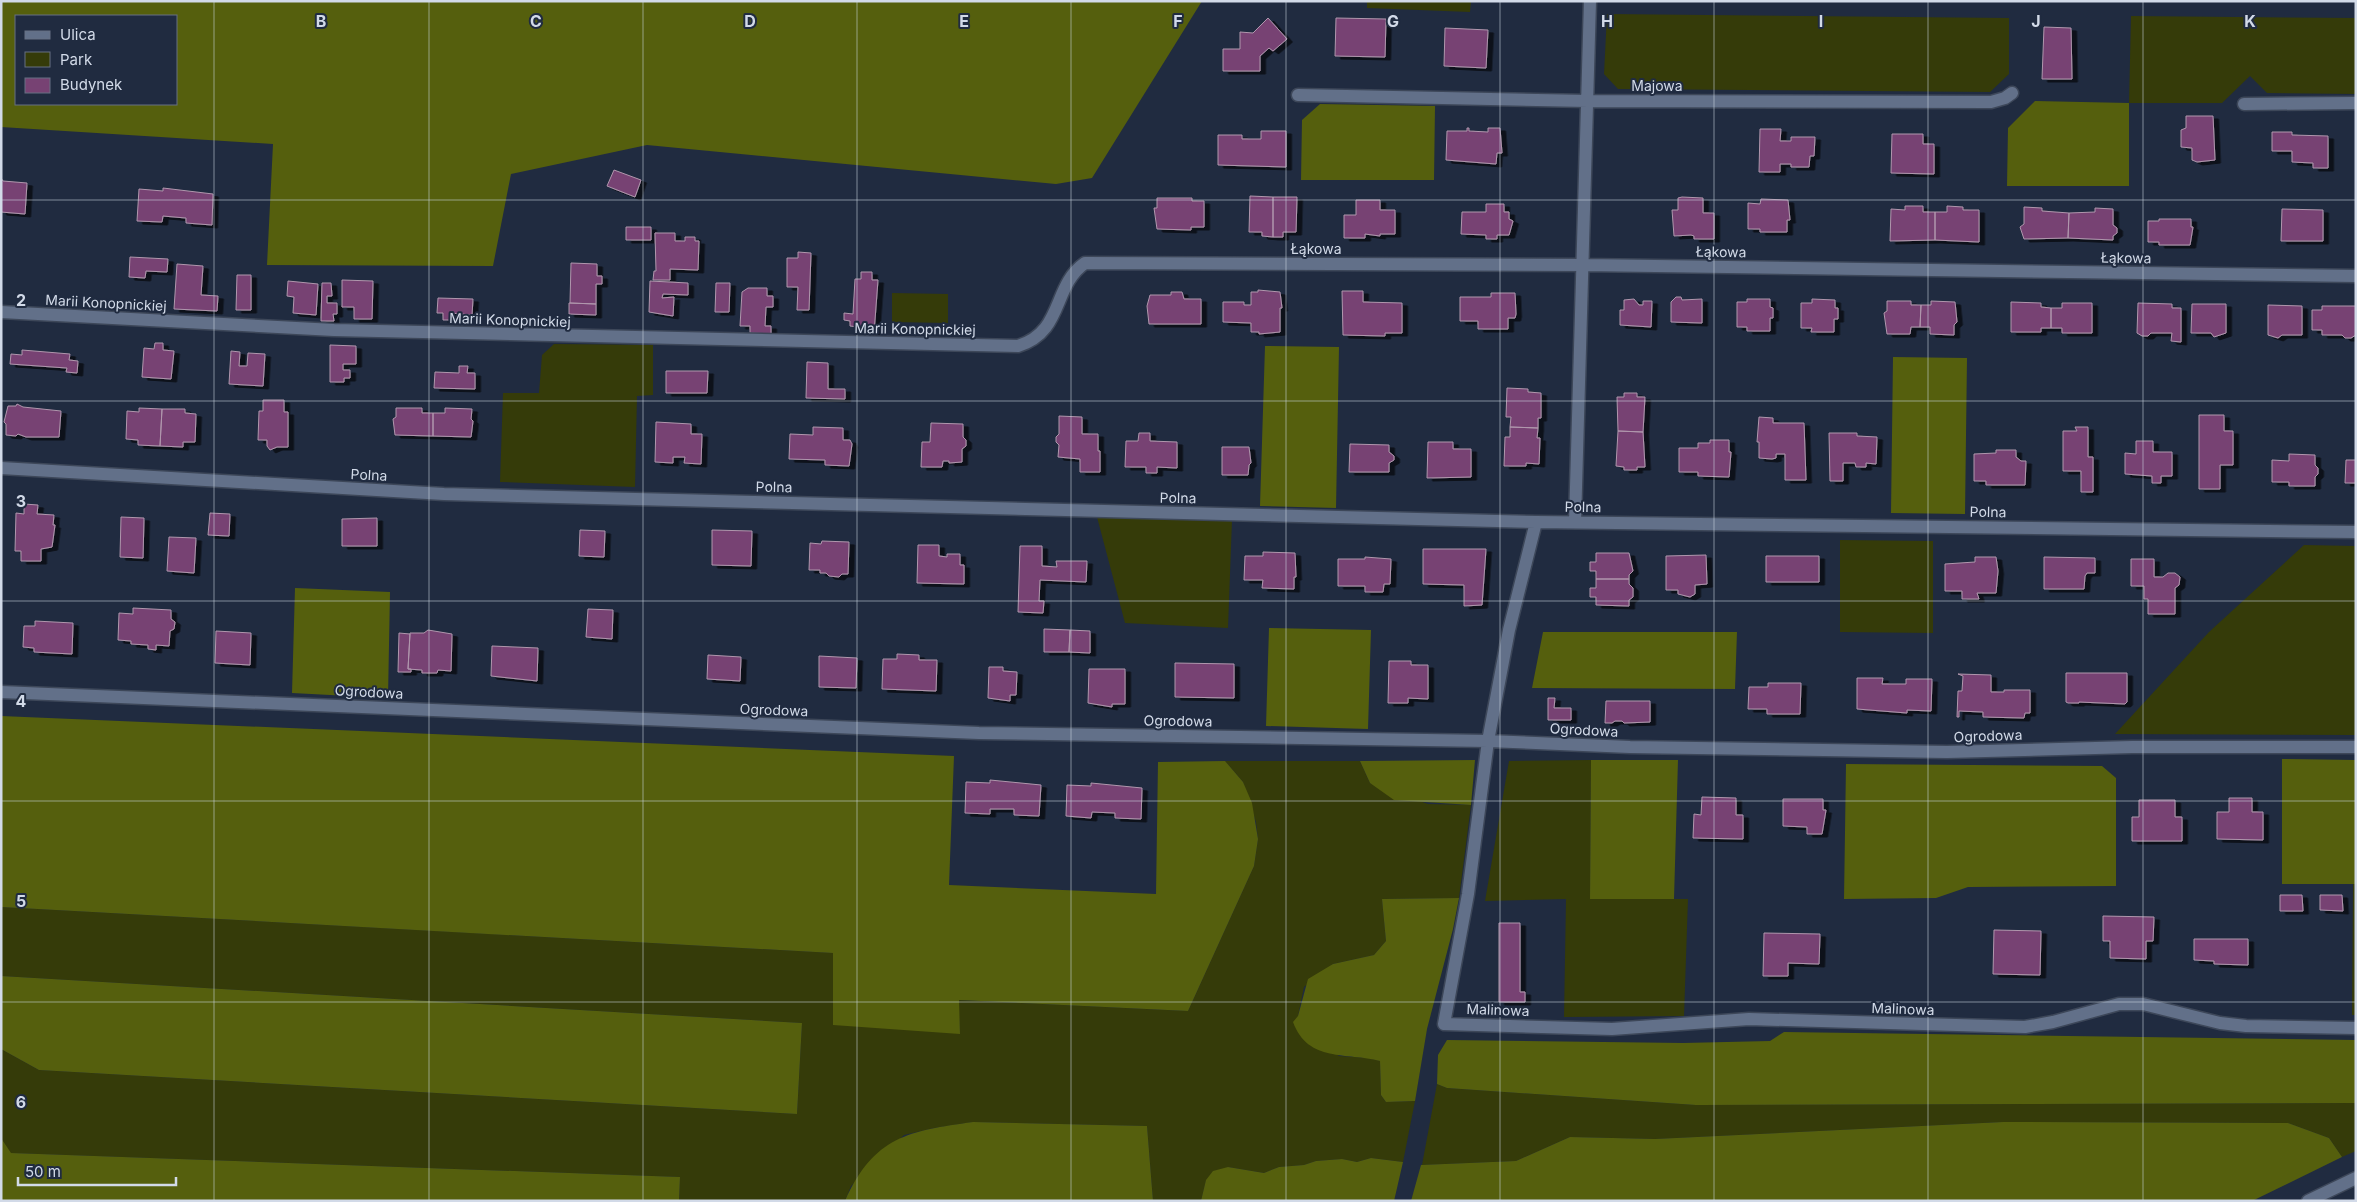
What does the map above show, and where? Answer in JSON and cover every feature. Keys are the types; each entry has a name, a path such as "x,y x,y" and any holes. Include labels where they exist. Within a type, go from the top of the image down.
{"street":[{"path":"1575,522 1584,265 1590,1"},
{"name":"Majowa","path":"1298,95 1588,101 1991,102 2005,98 2012,92"},
{"path":"2244,104 2356,103"},
{"name":"Łąkowa","path":"1018,346 1038,338 1045,330 1068,282 1085,263 1584,265 2356,276"},
{"name":"Marii Konopnickiej","path":"1,312 334,330 1018,346"},
{"name":"Polna","path":"1,468 444,494 1536,522 2356,532"},
{"path":"1488,741 1509,630 1536,522"},
{"name":"Ogrodowa","path":"1,692 979,733 1488,741 1630,747 1946,752 2132,747 2356,747"},
{"name":"Malinowa","path":"1488,741 1468,894 1444,1024 1612,1029 1749,1019 2025,1027 2067,1019 2119,1004 2143,1004 2220,1023 2246,1026 2356,1028"},
{"path":"2308,1201 2356,1178"}],"green space":[{"path":"1,1 1202,1 1092,178 1056,184 647,145 511,174 493,266 267,265 273,144 1,127"},
{"path":"1367,1 1471,1 1470,12 1367,8"},
{"path":"1607,14 2009,18 2009,74 1990,92 1618,89 1604,74"},
{"path":"2131,16 2356,18 2356,94 2267,93 2250,76 2222,103 2129,103"},
{"path":"2035,101 2129,103 2129,186 2007,186 2008,128"},
{"path":"1320,104 1435,106 1434,180 1301,180 1302,120"},
{"path":"892,293 948,294 948,323 892,322"},
{"path":"554,344 653,345 653,395 637,396 635,487 500,482 503,393 539,393 542,355"},
{"path":"1265,346 1339,347 1336,508 1260,506"},
{"path":"1893,357 1967,358 1965,514 1891,513"},
{"path":"1097,517 1232,520 1228,628 1125,623"},
{"path":"1840,540 1933,541 1933,633 1840,632"},
{"path":"2304,545 2356,546 2356,735 2115,734 2209,632"},
{"path":"295,588 390,592 388,698 292,693"},
{"path":"1269,628 1371,630 1368,729 1266,726"},
{"path":"1543,632 1737,632 1735,689 1532,688"},
{"path":"1,716 954,756 949,885 1156,894 1158,762 1225,761 1243,782 1252,803 1258,839 1254,866 1188,1011 959,1000 960,1034 833,1025 833,953 1,907"},
{"path":"2282,759 2356,760 2356,884 2282,884"},
{"path":"1475,760 1471,805 1394,800 1370,783 1360,761"},
{"path":"1591,760 1590,899 1688,899 1684,1016 1564,1017 1566,899 1485,901 1509,761"},
{"path":"1591,760 1678,760 1674,899 1590,899"},
{"path":"1225,761 1360,761 1370,783 1428,804 1471,805 1459,898 1382,899 1386,941 1374,955 1333,964 1304,987 1298,1016 1339,1056 1369,1058 1380,1061 1381,1095 1386,1102 1415,1101 1403,1162 1371,1158 1357,1162 1342,1159 1316,1161 1304,1165 1279,1167 1264,1173 1228,1167 1206,1181 1201,1201 1153,1201 1147,1126 973,1122 904,1135 851,1186 845,1201 679,1201 680,1177 10,1153 1,1138 1,1049 39,1070 797,1114 802,1023 1,976 1,907 834,953 960,1034 958,1000 1188,1011 1254,866 1258,839 1256,822 1243,782"},
{"path":"1846,764 2102,766 2116,778 2116,886 1968,887 1936,898 1844,899"},
{"path":"2353,884 2356,884 2356,1015 2352,1015"},
{"path":"1459,898 1453,929 1427,1029 1415,1101 1386,1102 1381,1095 1380,1061 1330,1054 1308,1044 1300,1035 1293,1022 1298,1016 1308,979 1333,964 1374,955 1386,941 1382,899"},
{"path":"1,976 802,1023 797,1114 39,1070 1,1049"},
{"path":"1784,1032 2356,1040 2356,1103 1696,1105 1447,1088 1437,1084 1438,1055 1447,1040 1683,1043 1770,1041"},
{"path":"1437,1084 1447,1088 1696,1105 2356,1103 2356,1151 2342,1157 2329,1138 2288,1123 2003,1122 1655,1139 1570,1137 1516,1161 1422,1165"},
{"path":"973,1122 1147,1126 1153,1201 845,1201 856,1179 868,1162 896,1140 930,1129"},
{"path":"2003,1122 2288,1123 2329,1138 2342,1157 2252,1201 1411,1201 1421,1165 1516,1161 1570,1137 1655,1139"},
{"path":"1,1138 11,1153 680,1177 679,1201 1,1201"},
{"path":"1371,1158 1403,1162 1394,1201 1201,1201 1206,1180 1213,1171 1228,1167 1264,1173 1279,1167 1304,1165 1316,1161 1342,1159 1357,1162"}],"building":[{"path":"1268,18 1287,39 1273,51 1269,48 1260,56 1260,71 1223,71 1223,49 1240,49 1240,32 1253,33"},
{"path":"1336,18 1386,19 1385,57 1335,56"},
{"path":"2044,27 2071,28 2072,79 2042,79"},
{"path":"1445,28 1488,30 1486,68 1444,66"},
{"path":"2186,116 2213,116 2215,160 2197,162 2192,160 2192,148 2181,147 2181,130 2186,128"},
{"path":"1467,128 1469,128 1469,131 1488,132 1488,128 1500,128 1502,153 1497,153 1496,164 1446,160 1447,131 1467,131"},
{"path":"1760,129 1781,129 1780,141 1791,141 1791,137 1815,137 1814,156 1810,156 1809,167 1791,167 1791,164 1780,164 1780,172 1759,172"},
{"path":"1261,131 1286,131 1286,167 1218,165 1218,135 1242,135 1242,139 1261,139"},
{"path":"2272,132 2292,132 2292,135 2328,136 2328,168 2313,168 2313,163 2292,162 2292,151 2272,151"},
{"path":"1892,134 1923,134 1923,144 1934,144 1934,174 1891,173"},
{"path":"614,170 641,180 635,197 607,186"},
{"path":"1,178 3,181 27,183 25,214 1,212"},
{"path":"163,188 213,194 212,225 186,223 186,218 163,216 162,222 137,221 139,189 163,191"},
{"path":"1250,196 1273,197 1273,237 1262,236 1262,232 1249,232"},
{"path":"1273,197 1297,197 1296,232 1283,232 1283,237 1273,237"},
{"path":"1157,198 1192,198 1192,201 1204,201 1204,227 1191,227 1191,230 1157,229 1154,208 1157,208"},
{"path":"1678,198 1703,198 1703,213 1714,213 1714,239 1694,239 1694,236 1691,235 1674,236 1672,210 1678,210"},
{"path":"1761,199 1788,200 1790,220 1787,220 1787,232 1760,232 1760,229 1748,229 1748,203 1760,204"},
{"path":"1356,200 1380,200 1380,210 1395,210 1395,234 1380,234 1380,236 1365,234 1365,238 1344,238 1344,215 1356,215"},
{"path":"1486,204 1504,204 1504,212 1509,212 1509,219 1513,221 1509,235 1497,235 1497,239 1486,239 1486,235 1461,234 1462,212 1486,212"},
{"path":"1905,206 1923,206 1923,212 1935,212 1935,240 1890,241 1891,209 1905,210"},
{"path":"1947,206 1963,207 1963,210 1979,210 1979,242 1935,240 1935,212 1947,212"},
{"path":"2024,207 2042,208 2042,211 2069,213 2068,238 2024,239 2020,227 2024,224"},
{"path":"2095,208 2113,209 2113,225 2117,228 2117,233 2113,236 2113,240 2068,238 2069,213 2095,212"},
{"path":"2282,209 2323,210 2323,241 2281,241"},
{"path":"2159,219 2191,219 2191,227 2193,227 2190,245 2159,245 2159,242 2148,242 2148,221 2159,221"},
{"path":"626,227 651,227 651,240 626,240"},
{"path":"655,233 675,233 675,241 685,241 685,237 695,237 695,241 699,241 698,270 670,269 670,280 653,280 654,271 656,271"},
{"path":"798,252 811,253 809,310 797,310 798,287 787,287 787,258 798,258"},
{"path":"130,257 168,259 167,272 146,271 145,278 129,277"},
{"path":"571,263 597,264 597,276 602,276 602,284 596,284 596,304 570,303"},
{"path":"177,264 203,266 201,295 218,296 217,311 174,309"},
{"path":"861,272 872,272 872,280 878,280 874,333 858,333 858,327 850,326 850,321 844,320 844,313 853,314 855,279 861,279"},
{"path":"237,275 251,275 251,310 236,310"},
{"path":"342,280 373,281 372,319 354,319 354,307 342,307"},
{"path":"288,281 318,284 316,315 293,313 294,297 287,296"},
{"path":"650,281 688,283 688,295 663,294 662,298 674,297 673,316 649,312"},
{"path":"322,283 331,283 332,296 327,296 327,303 337,303 337,314 333,314 334,321 321,321"},
{"path":"716,283 730,283 729,312 715,312"},
{"path":"748,288 767,288 767,296 773,296 773,307 766,307 765,326 771,326 771,334 750,333 750,326 740,326 742,292"},
{"path":"1258,290 1280,292 1282,308 1280,308 1280,332 1259,334 1259,332 1251,332 1251,323 1223,322 1223,302 1244,302 1244,305 1251,305 1251,292 1258,292"},
{"path":"1342,291 1363,291 1363,302 1402,303 1402,333 1385,333 1385,336 1343,335"},
{"path":"1171,292 1182,292 1184,299 1201,299 1201,324 1149,324 1147,306 1150,295 1171,295"},
{"path":"1491,293 1515,293 1516,314 1515,318 1508,318 1508,329 1478,329 1478,321 1460,321 1460,297 1491,297"},
{"path":"1676,297 1681,297 1682,300 1702,299 1702,323 1671,322 1671,302"},
{"path":"438,298 473,299 472,315 451,313 451,320 443,320 443,313 437,313"},
{"path":"1634,299 1639,305 1643,305 1643,301 1652,301 1651,327 1620,325 1620,310 1624,310 1624,300"},
{"path":"1747,299 1770,299 1770,307 1773,308 1773,318 1770,318 1770,331 1747,331 1747,327 1737,327 1737,302 1747,302"},
{"path":"1812,299 1835,300 1835,308 1838,308 1838,319 1834,319 1834,332 1811,332 1812,328 1801,328 1801,303 1812,303"},
{"path":"1887,301 1911,301 1911,305 1921,305 1920,327 1911,327 1910,334 1887,334 1884,313 1887,311"},
{"path":"1931,301 1955,302 1957,322 1954,325 1954,335 1930,334 1930,327 1920,327 1921,305 1931,305"},
{"path":"2011,302 2041,303 2041,307 2051,308 2051,328 2041,328 2041,332 2011,332"},
{"path":"569,303 596,304 596,315 569,314"},
{"path":"2062,303 2092,303 2092,333 2062,333 2062,328 2051,328 2051,308 2062,308"},
{"path":"2138,303 2172,304 2172,308 2181,308 2181,342 2171,341 2172,333 2151,333 2148,336 2142,336 2137,333"},
{"path":"2192,304 2226,304 2226,333 2214,337 2211,333 2191,333"},
{"path":"2268,305 2302,306 2302,335 2282,335 2278,338 2268,335"},
{"path":"2322,306 2356,306 2356,335 2351,338 2345,338 2342,335 2322,335 2322,330 2312,330 2312,310 2322,310"},
{"path":"155,343 163,343 163,350 174,351 171,379 142,377 144,348 154,349"},
{"path":"330,345 356,346 356,364 343,364 343,370 350,370 350,378 344,378 344,382 330,382"},
{"path":"22,350 70,354 69,360 78,361 77,373 66,372 67,368 10,364 11,354 22,355"},
{"path":"231,351 240,352 239,366 247,366 248,353 265,354 263,386 229,384"},
{"path":"807,362 828,363 828,389 845,389 845,399 806,398"},
{"path":"459,366 468,366 467,373 475,373 475,389 434,388 435,372 459,373"},
{"path":"666,371 708,371 707,393 666,393"},
{"path":"1507,388 1528,389 1528,392 1541,393 1541,418 1538,418 1538,428 1510,427 1511,417 1506,417"},
{"path":"1624,393 1637,393 1637,397 1645,397 1643,432 1618,431 1617,397 1624,397"},
{"path":"263,400 284,400 284,412 288,412 288,447 277,447 270,450 267,446 267,440 258,440 259,411 263,411"},
{"path":"17,404 23,407 61,411 59,437 6,435 6,424 4,422 8,406 16,406"},
{"path":"139,408 162,409 160,446 138,445 138,440 126,439 127,411 139,412"},
{"path":"396,408 422,408 422,413 433,413 433,436 395,435 393,419 396,417"},
{"path":"445,408 472,409 471,437 433,436 433,413 445,413"},
{"path":"162,409 185,409 185,413 196,414 195,442 183,442 183,447 160,446"},
{"path":"2199,415 2224,415 2224,431 2233,431 2233,465 2220,465 2220,489 2199,489"},
{"path":"1059,416 1082,417 1082,434 1098,434 1100,472 1080,472 1080,459 1058,457 1059,445 1056,442 1056,437 1059,434"},
{"path":"1759,417 1773,418 1773,423 1804,423 1806,480 1785,480 1785,454 1776,454 1776,458 1772,459 1759,458 1759,442 1757,442"},
{"path":"656,422 691,424 691,434 702,434 701,464 684,463 685,457 673,457 673,463 655,462"},
{"path":"931,423 963,424 963,437 966,440 966,446 962,449 962,462 949,463 949,461 943,461 942,467 921,467 922,442 930,442"},
{"path":"813,427 843,428 843,440 850,440 852,444 849,466 825,465 825,460 789,459 790,434 813,435"},
{"path":"1510,427 1538,428 1537,438 1540,438 1539,464 1526,463 1526,466 1504,466 1505,437 1510,437"},
{"path":"2075,427 2088,427 2088,457 2093,457 2093,492 2081,492 2081,471 2063,471 2063,431 2077,431"},
{"path":"1618,431 1643,432 1645,467 1637,467 1637,470 1624,470 1624,467 1616,466"},
{"path":"1139,433 1150,433 1150,441 1177,442 1177,468 1157,467 1157,473 1146,473 1146,467 1125,467 1126,441 1138,441"},
{"path":"1829,433 1857,433 1857,436 1877,437 1876,464 1866,463 1866,467 1856,467 1855,463 1843,463 1843,481 1830,481"},
{"path":"1710,440 1729,440 1729,452 1731,452 1729,477 1698,476 1698,472 1679,472 1679,448 1698,448 1698,443 1710,443"},
{"path":"2136,441 2153,441 2153,452 2172,452 2172,476 2161,476 2161,483 2152,483 2152,476 2125,474 2125,453 2136,454"},
{"path":"1428,442 1453,442 1453,449 1471,449 1471,477 1427,478"},
{"path":"1350,444 1389,445 1389,452 1394,456 1394,460 1389,463 1389,472 1349,472"},
{"path":"1222,447 1249,447 1251,463 1248,475 1222,475"},
{"path":"1996,450 2016,450 2016,457 2021,461 2026,461 2025,485 1986,485 1986,481 1974,481 1974,454 1996,453"},
{"path":"2289,454 2315,455 2315,465 2318,468 2318,474 2315,477 2315,486 2289,486 2289,482 2272,482 2272,460 2289,461"},
{"path":"2346,460 2356,460 2356,483 2345,483"},
{"path":"24,504 38,505 37,514 54,515 53,525 55,525 52,547 41,549 41,561 21,561 21,551 15,551 16,513 24,514"},
{"path":"210,513 230,514 229,536 208,535"},
{"path":"121,517 144,518 143,558 120,557"},
{"path":"377,518 377,546 342,546 342,519"},
{"path":"580,530 605,531 604,557 579,556"},
{"path":"712,530 752,531 751,566 712,565"},
{"path":"169,537 196,538 194,573 167,571"},
{"path":"822,541 849,542 848,574 842,574 839,577 829,576 826,573 820,573 820,570 809,570 810,543 821,544"},
{"path":"918,545 939,545 939,556 947,557 947,554 960,554 960,565 964,565 964,584 917,583"},
{"path":"1020,546 1042,546 1042,566 1057,567 1056,561 1087,561 1086,582 1040,580 1039,601 1044,601 1043,613 1018,612"},
{"path":"1423,549 1486,549 1482,605 1464,606 1464,585 1423,584"},
{"path":"1263,552 1295,553 1296,577 1294,577 1294,589 1262,588 1263,580 1244,580 1245,556 1263,556"},
{"path":"1596,553 1629,553 1633,571 1629,575 1629,579 1596,579 1596,571 1590,571 1590,562 1596,562"},
{"path":"1706,555 1707,584 1695,585 1695,594 1690,597 1678,594 1678,590 1666,590 1666,556"},
{"path":"1766,556 1819,556 1819,582 1766,582"},
{"path":"1365,557 1391,559 1390,584 1384,584 1383,592 1365,592 1365,586 1338,586 1338,559 1365,559"},
{"path":"1975,557 1996,557 1998,571 1996,593 1977,593 1979,599 1962,599 1962,591 1945,591 1945,564 1975,562"},
{"path":"2044,557 2095,558 2095,573 2087,573 2084,589 2044,589"},
{"path":"2131,559 2154,559 2154,577 2163,577 2168,573 2175,573 2180,577 2179,585 2175,588 2175,614 2148,614 2148,599 2144,599 2144,586 2131,586"},
{"path":"1596,579 1629,579 1629,584 1633,588 1633,597 1629,600 1629,606 1596,605 1596,597 1590,597 1590,588 1596,588"},
{"path":"133,608 171,610 171,619 175,622 174,629 170,631 169,646 156,645 156,650 148,649 148,645 131,644 131,641 118,640 119,613 133,614"},
{"path":"588,609 613,610 612,639 586,637"},
{"path":"35,621 73,623 72,654 34,652 34,648 23,647 24,626 35,626"},
{"path":"1044,629 1070,630 1069,652 1044,652"},
{"path":"428,630 452,634 451,671 438,670 437,673 422,673 422,670 408,669 410,633 424,633"},
{"path":"1070,630 1090,631 1090,653 1069,652"},
{"path":"216,631 251,633 250,665 215,663"},
{"path":"399,633 410,634 408,669 411,669 411,672 398,672"},
{"path":"492,646 538,648 537,681 491,676"},
{"path":"897,654 919,655 919,660 937,660 936,691 882,689 883,659 897,659"},
{"path":"708,655 741,657 740,681 707,679"},
{"path":"819,656 857,658 856,688 819,687"},
{"path":"1389,661 1411,661 1411,665 1428,665 1428,699 1408,698 1408,703 1388,703"},
{"path":"1175,663 1234,664 1234,698 1175,697"},
{"path":"989,667 1003,667 1003,671 1017,672 1016,695 1010,695 1010,701 988,698"},
{"path":"1089,669 1125,669 1125,704 1112,704 1112,707 1088,703"},
{"path":"2066,673 2127,673 2127,702 2125,704 2068,703 2066,702"},
{"path":"1958,674 1991,675 1991,692 2030,690 2030,713 2025,713 2024,718 1983,717 1983,712 1959,711 1959,717 1957,717 1958,691 1962,691 1963,676"},
{"path":"1857,678 1883,678 1882,684 1906,684 1906,679 1932,679 1931,711 1907,710 1907,713 1857,709"},
{"path":"1768,683 1801,683 1800,714 1767,714 1767,709 1748,709 1749,687 1768,687"},
{"path":"1548,698 1555,698 1554,708 1571,708 1571,720 1548,720"},
{"path":"1606,701 1650,701 1650,722 1624,723 1622,721 1615,721 1605,723"},
{"path":"990,780 1041,785 1039,816 1014,815 1014,809 990,809 990,814 965,813 966,782 990,783"},
{"path":"1091,783 1142,788 1141,819 1115,818 1115,813 1092,812 1091,818 1066,816 1067,785 1091,786"},
{"path":"1702,797 1736,798 1736,815 1743,815 1743,839 1693,838 1694,814 1701,815"},
{"path":"2229,798 2252,798 2252,812 2263,812 2263,840 2217,839 2217,812 2229,812"},
{"path":"1783,799 1823,799 1823,810 1826,810 1822,834 1807,834 1807,827 1783,826"},
{"path":"2139,800 2175,800 2175,817 2182,817 2182,841 2132,841 2132,817 2139,817"},
{"path":"2280,895 2302,895 2303,911 2280,911"},
{"path":"2320,895 2342,895 2343,911 2320,910"},
{"path":"2103,916 2154,917 2153,941 2146,941 2146,959 2110,958 2110,941 2103,941"},
{"path":"1499,923 1520,923 1520,992 1525,992 1525,1002 1499,1002"},
{"path":"1994,930 2041,931 2040,975 1993,974"},
{"path":"1764,933 1820,934 1819,964 1788,963 1788,976 1763,976"},
{"path":"2194,939 2248,939 2248,965 2214,964 2214,961 2194,960"}]}
